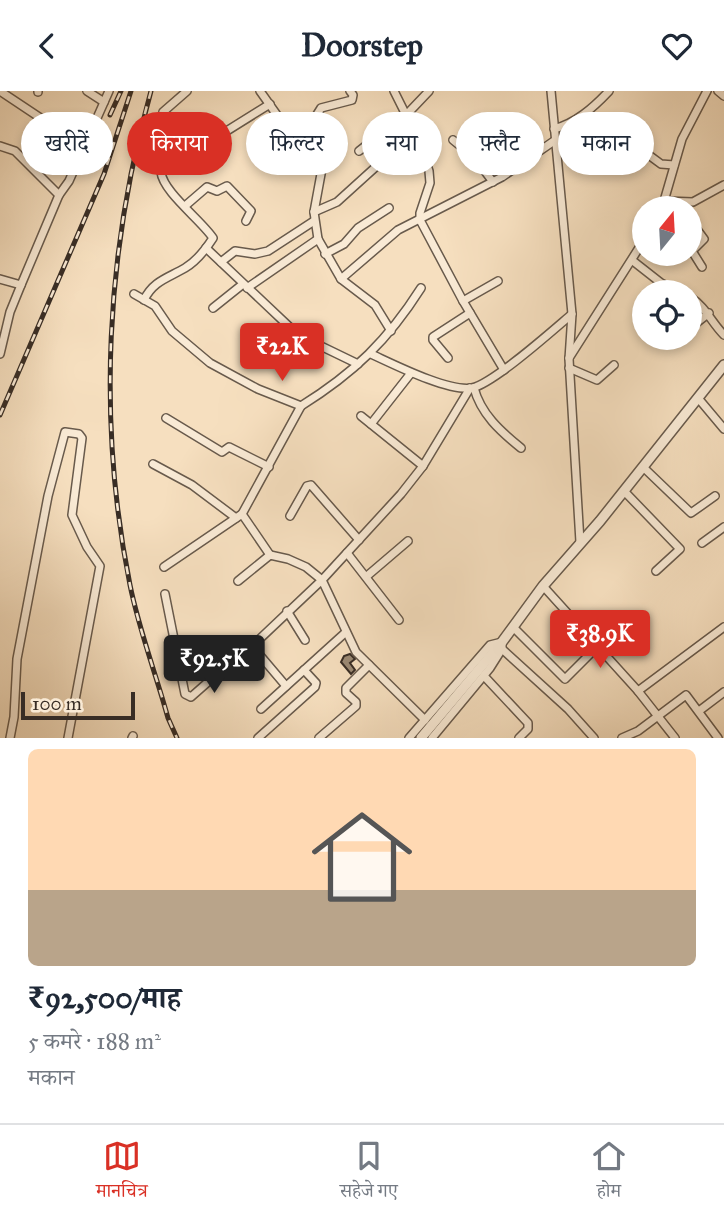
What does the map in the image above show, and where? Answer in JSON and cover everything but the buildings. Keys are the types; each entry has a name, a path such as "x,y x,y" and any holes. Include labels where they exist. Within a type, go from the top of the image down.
{"street":[{"path":"0,91 32,112"},
{"path":"87,91 104,102"},
{"path":"99,112 109,91"},
{"path":"163,112 187,91"},
{"path":"260,91 275,112"},
{"path":"394,91 404,112"},
{"path":"409,112 429,91"},
{"path":"551,91 572,314 569,368 580,542"},
{"path":"554,129 572,122 609,91"},
{"path":"666,196 682,139 707,91"},
{"path":"718,91 724,96"},
{"path":"317,112 328,105 350,101 353,98 352,92"},
{"path":"144,300 161,279 187,266 206,248 212,237 161,178 161,173 270,104"},
{"path":"453,140 475,159 493,182"},
{"path":"341,279 398,230 493,182 554,141"},
{"path":"0,146 15,151 59,195"},
{"path":"654,159 661,164 674,165"},
{"path":"0,354 10,312 59,195 72,175"},
{"path":"321,175 314,216 318,239 341,279 375,305 391,331"},
{"path":"220,263 235,251 255,254 268,251 337,202 367,175"},
{"path":"429,175 420,220 504,370"},
{"path":"702,199 724,185"},
{"path":"185,206 207,187 216,191 227,186 251,211 246,221"},
{"path":"325,254 344,244 358,228 389,208"},
{"path":"213,308 318,239"},
{"path":"206,248 298,335 358,364"},
{"path":"569,359 632,263"},
{"path":"639,266 657,280"},
{"path":"0,279 21,285"},
{"path":"463,301 498,281"},
{"path":"164,567 239,516 301,406 325,391 370,354 391,331 421,288"},
{"path":"134,294 155,306 172,331 210,363 258,389 301,406"},
{"path":"702,307 724,335"},
{"path":"448,358 433,337 470,313"},
{"path":"702,319 709,313"},
{"path":"165,594 187,696 191,697 253,646 322,580 359,540 423,467 472,388 504,370 572,314"},
{"path":"370,354 411,373 446,384 472,388"},
{"path":"569,368 597,380 614,365"},
{"path":"432,738 484,676 513,627 543,586 624,491 724,365"},
{"path":"371,424 411,373"},
{"path":"472,388 494,425 521,448"},
{"path":"698,398 724,429"},
{"path":"361,416 423,467"},
{"path":"166,418 222,452 229,447 269,467"},
{"path":"10,738 14,717 17,659 50,487 65,432 79,434 82,438 72,515 87,547 100,566 68,738"},
{"path":"153,464 192,485 239,516 270,555 306,567 322,580 356,652 425,720"},
{"path":"643,467 691,513 715,496"},
{"path":"290,516 307,486 311,485 359,540"},
{"path":"624,491 680,549 656,571"},
{"path":"702,543 724,527"},
{"path":"367,576 408,541"},
{"path":"347,553 399,619"},
{"path":"239,581 270,555"},
{"path":"543,586 638,691 675,738"},
{"path":"287,611 304,640"},
{"path":"513,627 565,679 597,647"},
{"path":"638,691 724,627"},
{"path":"261,709 346,632"},
{"path":"409,738 490,645 500,647 568,709 594,738"},
{"path":"253,646 286,686"},
{"path":"421,738 500,647"},
{"path":"320,738 356,706 356,702 346,693 346,688 369,665"},
{"path":"258,738 315,687 316,683 304,670"},
{"path":"484,676 528,723 528,729 519,738"},
{"path":"699,712 724,692"},
{"path":"622,738 638,731 685,695 718,738"}],"railway":[{"path":"111,112 121,91"},
{"path":"0,415 104,174 131,91"},
{"path":"151,91 124,213 111,337 110,399 113,461 130,585 168,718 177,738"}]}
